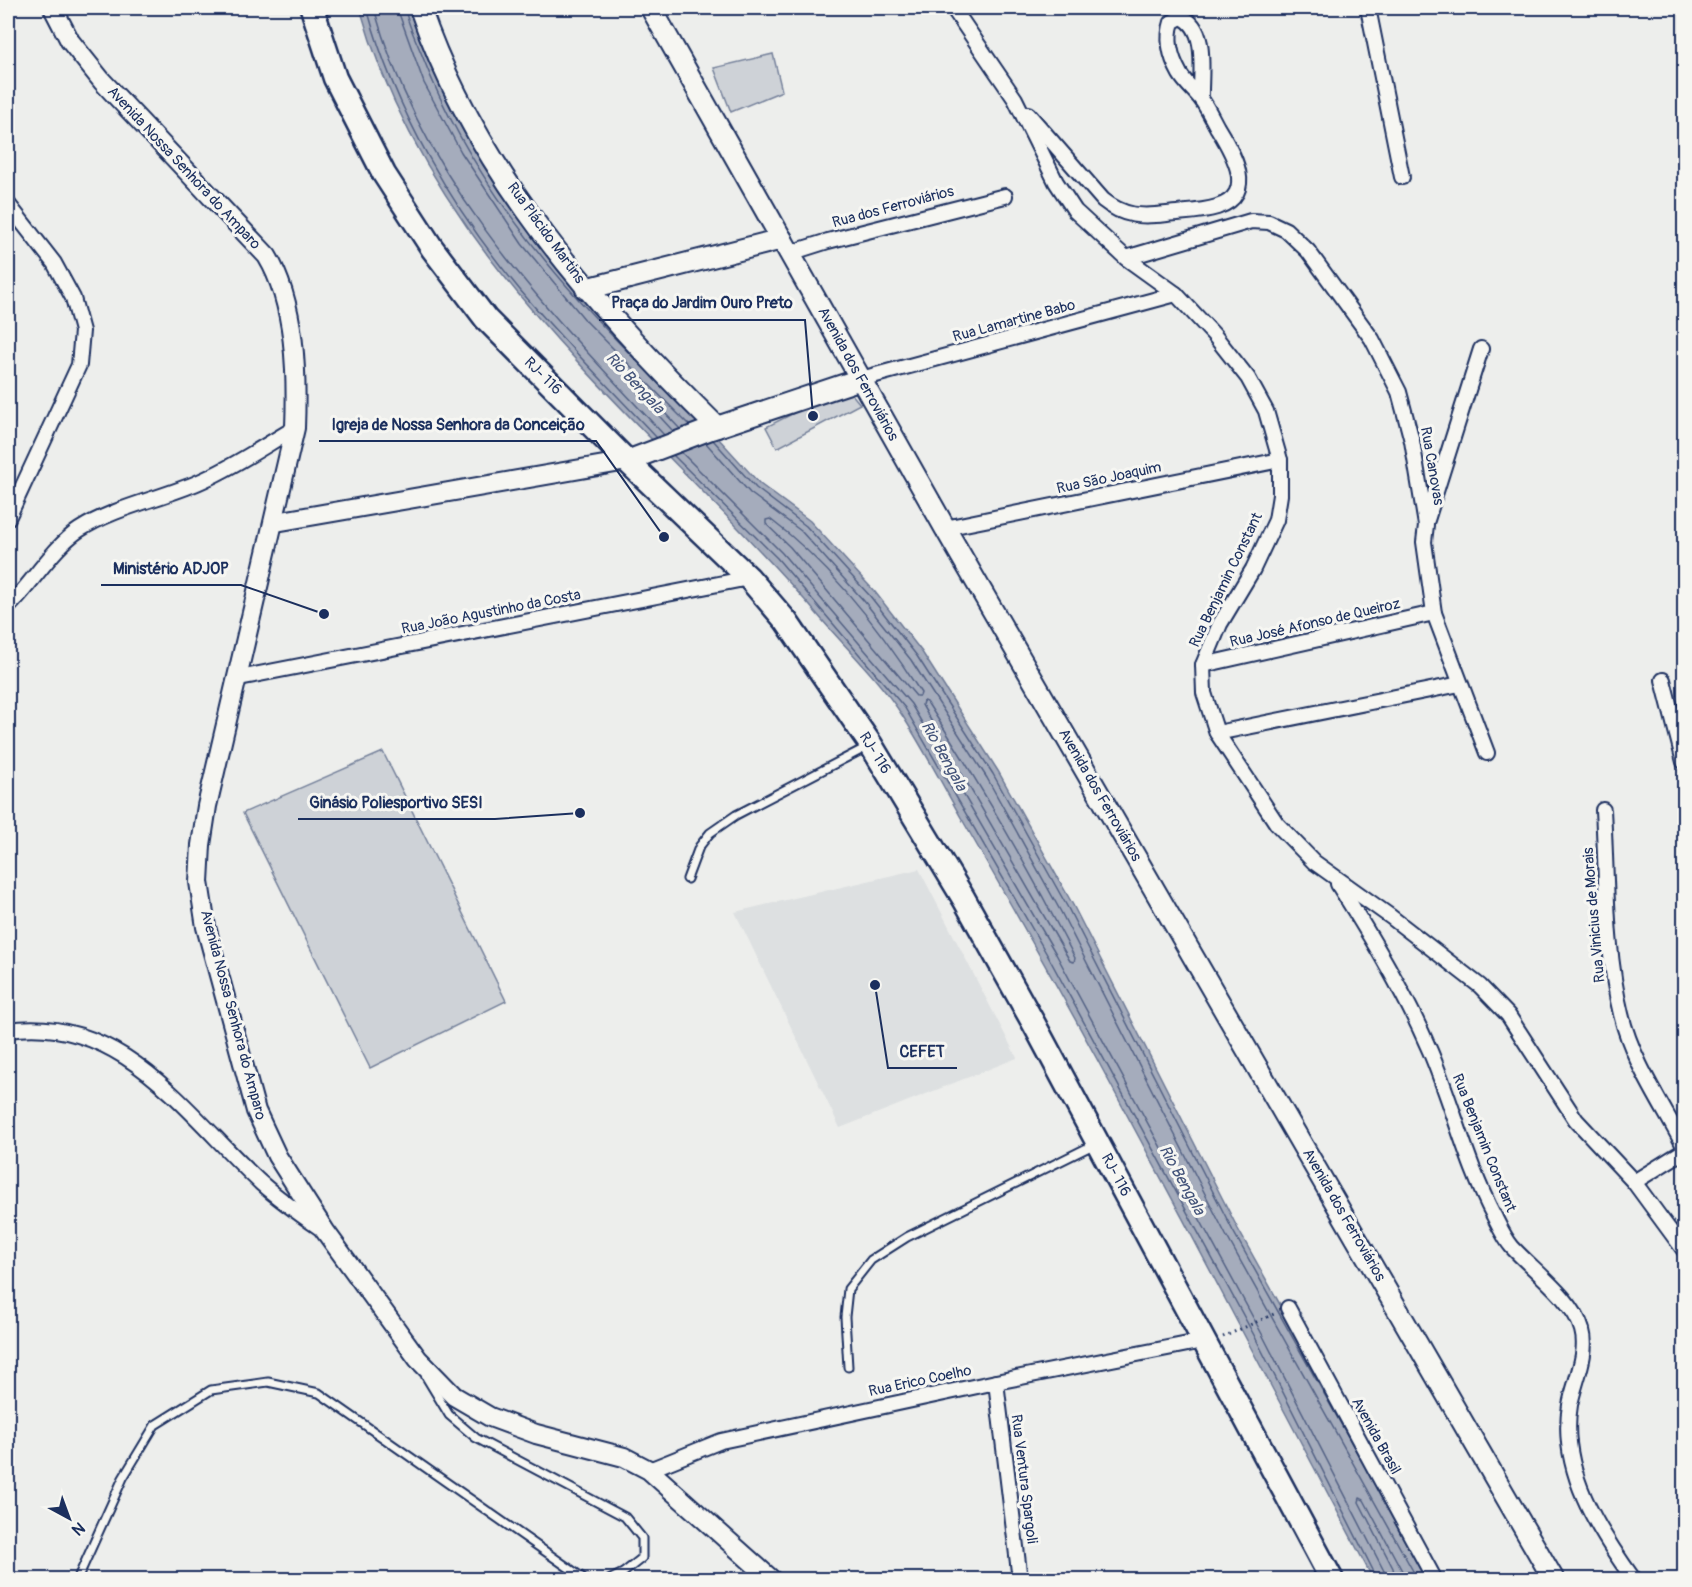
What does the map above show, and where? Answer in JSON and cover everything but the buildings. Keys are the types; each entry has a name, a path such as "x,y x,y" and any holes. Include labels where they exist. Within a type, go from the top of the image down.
{"main road":[{"name":"RJ- 116","path":"312,8 335,78 384,174 432,248 486,319 635,458 749,578 786,621 871,745 964,899 1098,1142 1332,1580"},
{"name":"Rua Plácido Martins","path":"420,8 458,96 495,165 586,288 714,428"},
{"name":"Avenida dos Ferroviários","path":"651,8 945,528 1554,1580"},
{"path":"586,288 786,246"},
{"path":"635,458 714,428 861,379"}],"street":[{"name":"Avenida Nossa Senhora do Amparo","path":"52,8 70,41 102,81 255,242 275,269 297,365 296,428 276,522 207,806 201,845 199,882 206,927 256,1111 278,1156 325,1231 418,1359 454,1396 490,1417 536,1434 624,1457 649,1470 772,1580"},
{"name":"Rua Benjamin Constant","path":"953,8 1015,99 1056,182 1075,212 1126,258 1176,294 1214,335 1248,378 1266,411 1280,460 1280,495 1276,520 1253,569 1220,624 1203,665 1204,693 1217,733 1278,824 1314,862 1391,917 1480,986 1508,1015 1576,1120 1634,1182 1684,1250"},
{"path":"1368,8 1402,177"},
{"path":"1015,99 1102,200 1116,211 1143,217 1218,207 1233,199 1239,187 1239,170 1230,150 1201,99 1186,84 1171,53 1168,33 1172,22 1181,17 1189,20 1200,41 1201,99"},
{"name":"Rua dos Ferroviários","path":"786,246 838,238 1005,196"},
{"path":"8,204 54,263 73,298 82,331 79,365 8,518"},
{"name":"Rua Canovas","path":"1126,258 1251,221 1269,222 1286,230 1308,251 1372,339 1399,392 1412,441 1426,525 1424,542 1434,613 1487,753"},
{"name":"Rua Lamartine Babo","path":"861,379 1176,294"},
{"path":"1426,525 1481,349"},
{"path":"8,607 29,587 57,550 77,531 99,519 202,481 296,428"},
{"path":"276,522 635,458"},
{"name":"Rua São Joaquim","path":"945,528 1280,460"},
{"name":"Rua João Agustinho da Costa","path":"239,678 749,578"},
{"name":"Rua José Afonso de Queiroz","path":"1203,665 1434,613"},
{"path":"1663,680 1684,762"},
{"path":"1217,733 1460,684"},
{"name":"Rua Vinicius de Morais","path":"1603,810 1612,968 1621,1016 1640,1063 1684,1146"},
{"name":"Rua Benjamin Constant","path":"1334,878 1379,950 1430,1050 1492,1214 1510,1245 1569,1305 1582,1330 1583,1356 1570,1407 1568,1443 1582,1493 1608,1545 1634,1580"},
{"path":"8,1030 32,1027 89,1038 135,1062 180,1100 262,1184 325,1231"},
{"path":"1634,1182 1684,1151"},
{"name":"Avenida Brasil","path":"1286,1309 1435,1580"},
{"name":"Rua Erico Coelho","path":"649,1470 721,1442 996,1382 1203,1341"},
{"name":"Rua Ventura Spargoli","path":"996,1382 1020,1580"}],"lane":[{"path":"687,879 699,847 710,833 736,815 871,745"},
{"path":"848,1367 844,1317 848,1289 871,1260 907,1237 1098,1142"},
{"path":"418,1359 433,1392 448,1415 476,1438 625,1517 642,1538 642,1558 623,1573 609,1580"},
{"path":"77,1580 123,1478 155,1425 211,1390 268,1382 319,1393 586,1580"}],"path":[{"path":"1228,1336 1286,1309"}],"shaded area":[{"path":"773,54 782,91 731,112 714,68"},
{"path":"846,387 860,404 777,448 766,427"},
{"path":"383,752 506,1001 370,1068 243,813"},
{"path":"919,869 1017,1058 840,1128 735,912"}],"water":[{"name":"Rio Bengala","path":"360,8 410,8 437,78 473,146 533,237 596,312 667,382 760,484 810,521 875,592 922,652 998,771 1073,905 1238,1229 1433,1579 1373,1579 1098,1061 902,715 874,678 758,549 556,338 494,264 439,185 394,100"}],"place":[{"name":"Praça do Jardim Ouro Preto","path":"813,416"},
{"name":"Igreja de Nossa Senhora da Conceição","path":"664,537"},
{"name":"Ministério ADJOP","path":"324,614"},
{"name":"Ginásio Poliesportivo SESI","path":"580,813"},
{"name":"CEFET","path":"875,985"}]}
